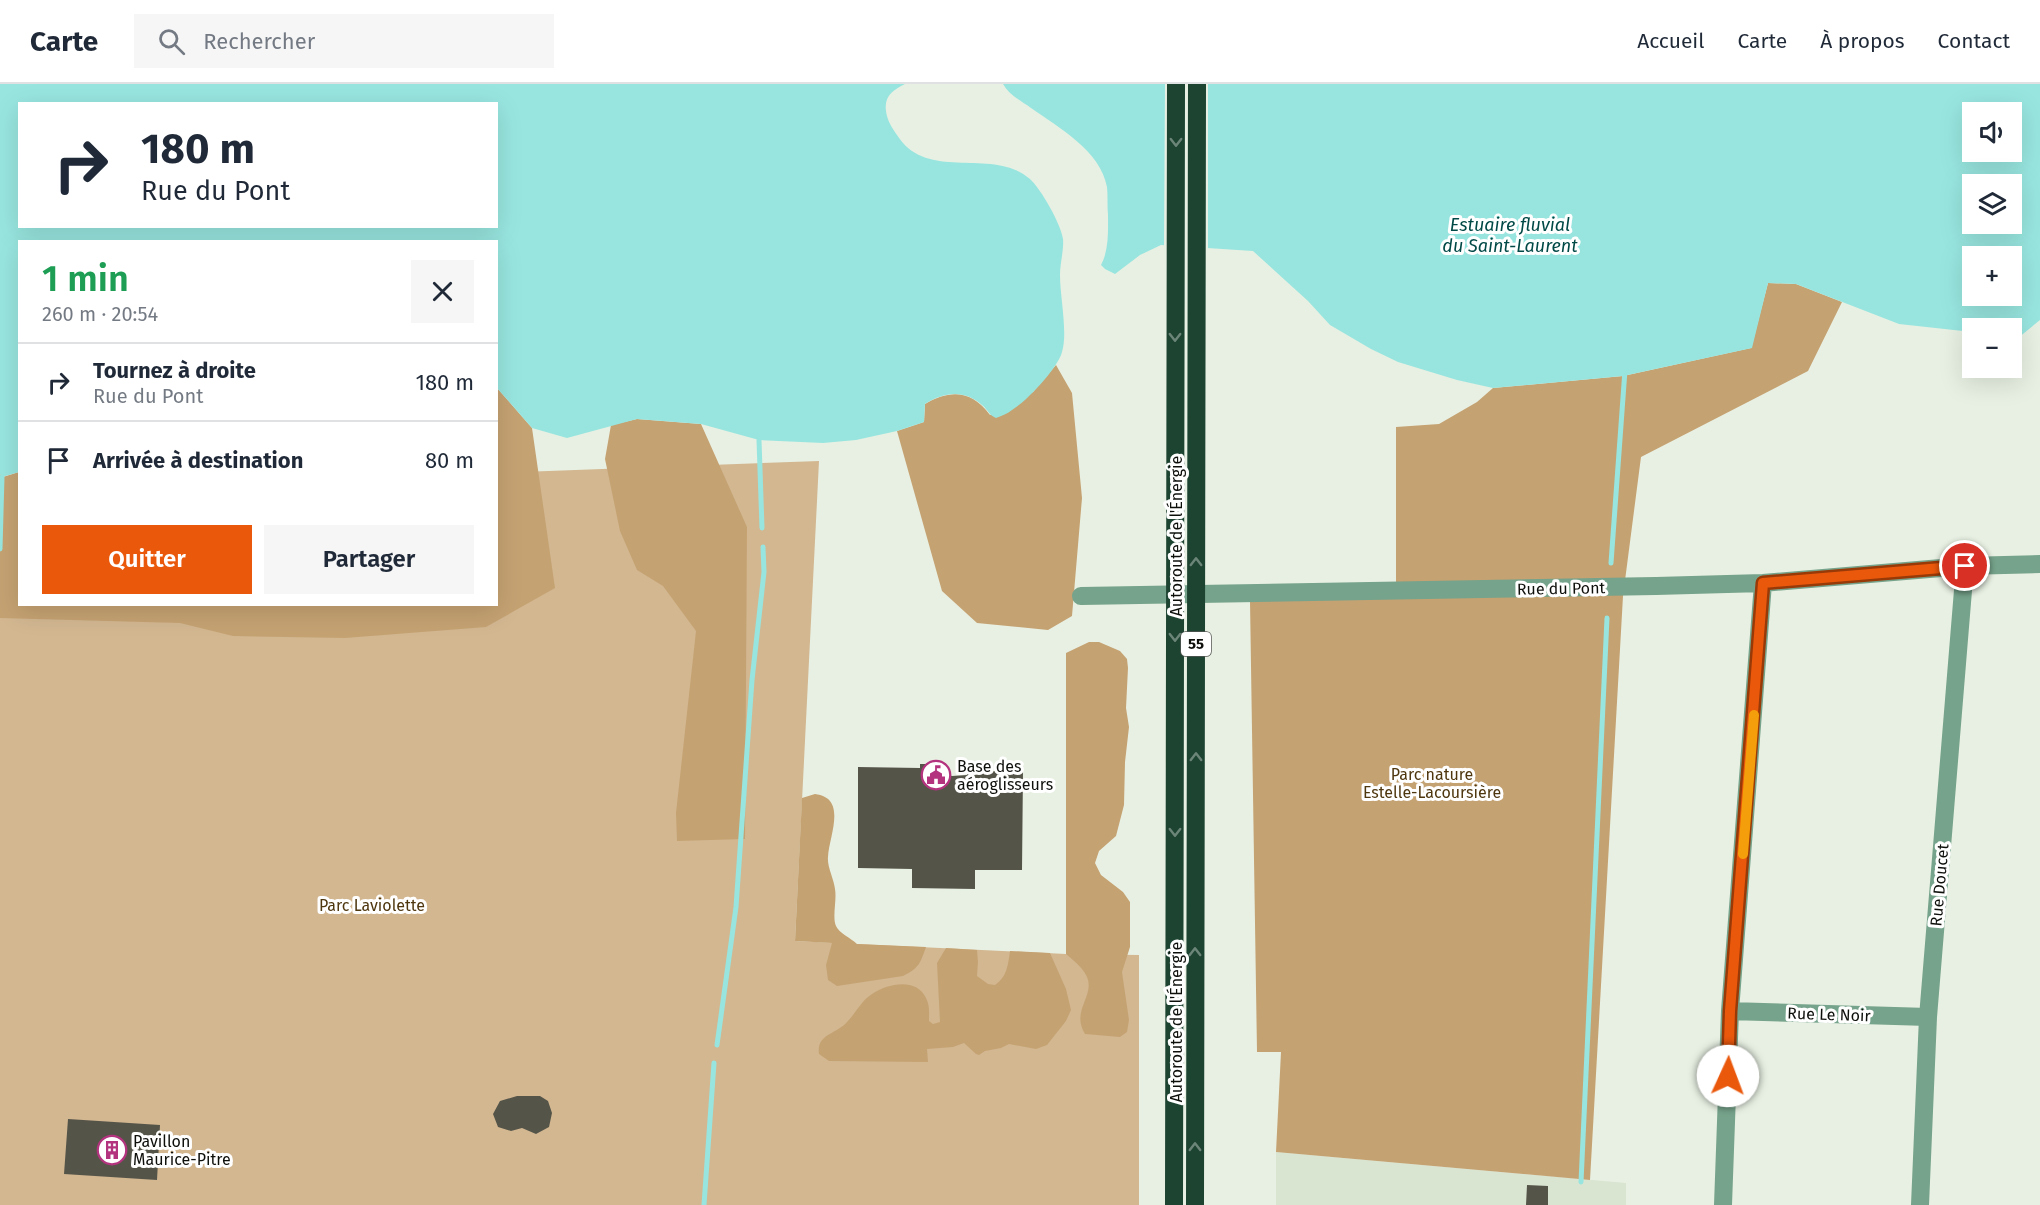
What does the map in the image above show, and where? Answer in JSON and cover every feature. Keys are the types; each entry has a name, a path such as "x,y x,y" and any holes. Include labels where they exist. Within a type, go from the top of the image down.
{"highway":[{"name":"Autoroute de l'Énergie","path":"1174,1205 1176,84"},
{"name":"Autoroute de l'Énergie","path":"1195,1205 1197,84"}],"street":[{"name":"Rue du Pont","path":"1081,596 1763,583 1965,566 2040,564"},
{"name":"Rue Doucet","path":"1920,1205 1928,1017 1965,566"},
{"path":"1722,1205 1730,1011 1763,583"},
{"name":"Rue Le Noir","path":"1730,1011 1928,1017"}],"shaded area":[{"path":"1276,1152 1626,1183 1626,1205 1276,1205"}],"green space":[{"name":"Parc nature Estelle-Lacoursière","path":"1768,283 1796,284 1842,302 1808,371 1641,457 1623,596 1590,1180 1276,1152 1281,1052 1257,1052 1250,601 1396,598 1396,427 1439,424 1477,402 1493,388 1623,376 1751,348"},
{"path":"1056,365 1072,393 1082,498 1072,616 1048,630 977,623 942,591 897,431 924,422 925,404 952,394 976,401 990,415 1033,392"},
{"path":"498,389 532,428 555,588 486,627 345,638 233,636 180,623 0,618 0,474 3,477 18,472 18,606 498,606"},
{"path":"637,419 701,424 747,527 745,839 677,841 676,813 696,631 663,586 637,570 620,531 605,459 611,425"},
{"name":"Parc Laviolette","path":"819,461 795,941 1066,954 1139,955 1139,1205 0,1205 0,604 18,502 18,606 498,606 498,473"},
{"path":"1089,642 1099,642 1120,651 1127,659 1128,668 1126,708 1129,727 1124,805 1116,836 1099,851 1095,863 1101,875 1123,892 1130,902 1130,947 1122,972 1129,1020 1127,1032 1120,1037 1085,1034 1080,1017 1088,982 1082,969 1066,954 1066,653"},
{"path":"815,794 825,797 834,810 828,861 835,889 836,926 857,944 926,947 918,965 903,976 837,986 828,980 826,965 832,943 795,941 802,798"},
{"path":"946,948 977,950 977,976 988,984 995,985 1008,966 1010,951 1050,953 1066,989 1071,1010 1066,1021 1047,1045 1036,1049 1009,1044 979,1055 964,1043 953,1047 927,1049 928,1062 829,1061 819,1054 819,1047 824,1038 843,1026 868,997 885,987 901,984 915,987 926,998 929,1021 933,1024 940,1022 937,963"}],"water":[{"path":"0,84 905,84 890,94 886,101 886,111 893,130 910,149 925,157 942,161 997,165 1015,170 1030,179 1040,190 1055,216 1063,239 1060,275 1064,325 1062,352 1041,384 1018,406 996,418 968,396 947,395 925,404 924,422 856,440 823,443 759,440 701,424 637,419 567,438 532,428 498,389 498,240 18,240 18,472 2,477 0,474"},
{"name":"Estuaire fluvial du Saint-Laurent","path":"1003,84 2040,84 2040,320 2022,335 2022,318 1962,318 1962,331 1899,324 1796,284 1768,283 1752,348 1623,376 1493,388 1398,362 1371,349 1330,325 1308,301 1253,251 1161,245 1140,255 1115,274 1105,269 1101,265 1107,247 1108,215 1107,187 1103,174 1096,162 1077,141 1008,91"}],"pier":[{"path":"1165,84 1208,84 1208,251 1164,248"}],"building":[{"path":"920,764 928,764 932,768 945,768 945,774 952,776 967,775 967,771 1023,771 1022,870 975,870 975,889 912,888 912,869 858,868 858,767 920,768"},
{"path":"517,1096 540,1096 548,1101 552,1113 549,1127 536,1134 522,1128 511,1131 498,1127 493,1114 500,1101"},
{"name":"Pavillon Maurice-Pitre","path":"68,1119 160,1125 157,1180 64,1174"},
{"path":"1527,1185 1548,1186 1548,1205 1526,1205"}],"waterway":[{"path":"1611,563 1625,370"},
{"path":"759,440 762,528"},
{"path":"0,549 2,477"},
{"path":"717,1045 736,907 752,680 764,572 763,547"},
{"path":"1581,1182 1607,618"},
{"path":"704,1205 714,1063"}],"slow traffic":[{"path":"1743,854 1754,715"}],"place":[{"name":"Base des aéroglisseurs","path":"936,775"},
{"name":"Pavillon Maurice-Pitre","path":"112,1150"}],"route":[{"path":"1728,1076 1730,1011 1763,583 1965,566"}]}
